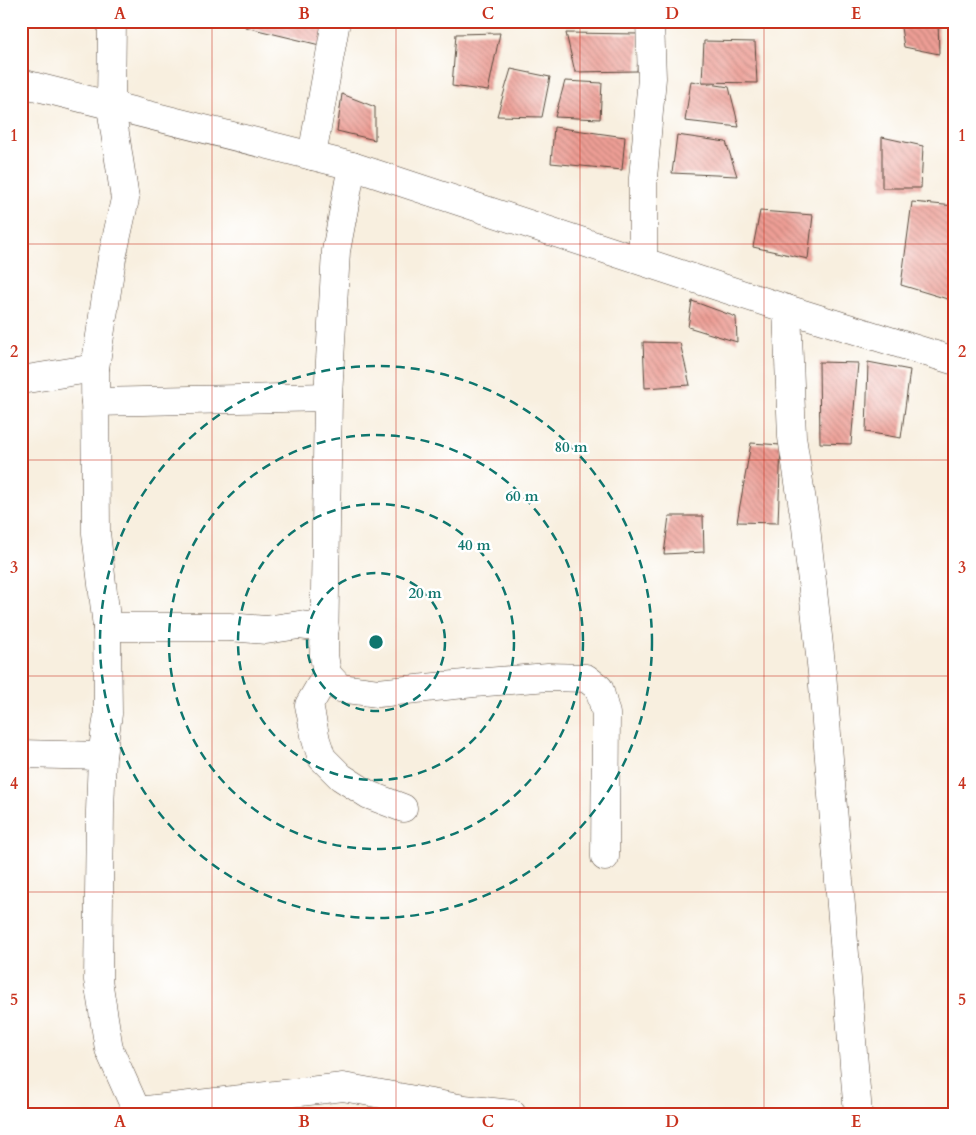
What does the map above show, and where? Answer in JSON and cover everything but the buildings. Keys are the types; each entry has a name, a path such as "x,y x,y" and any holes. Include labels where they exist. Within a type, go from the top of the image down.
{"street":[{"path":"112,21 111,107 125,199 112,258 95,368 96,533 106,627 108,714 102,756 98,980 109,1049 138,1112 343,1087 464,1109 512,1114"},
{"path":"312,156 336,21"},
{"path":"643,261 643,178 652,78 650,21"},
{"path":"21,83 352,166 787,309 955,361"},
{"path":"352,166 336,251 328,397 324,628 324,655 327,674 340,688 378,693 492,681 548,677 586,678 599,688 606,714 605,857"},
{"path":"787,309 792,437 806,527 822,673 858,1114"},
{"path":"21,380 95,368"},
{"path":"95,402 328,397"},
{"path":"106,627 229,627 266,630 299,625 324,628"},
{"path":"327,674 310,705 316,740 322,758 341,777 369,795 403,808"},
{"path":"21,754 102,756"}]}
